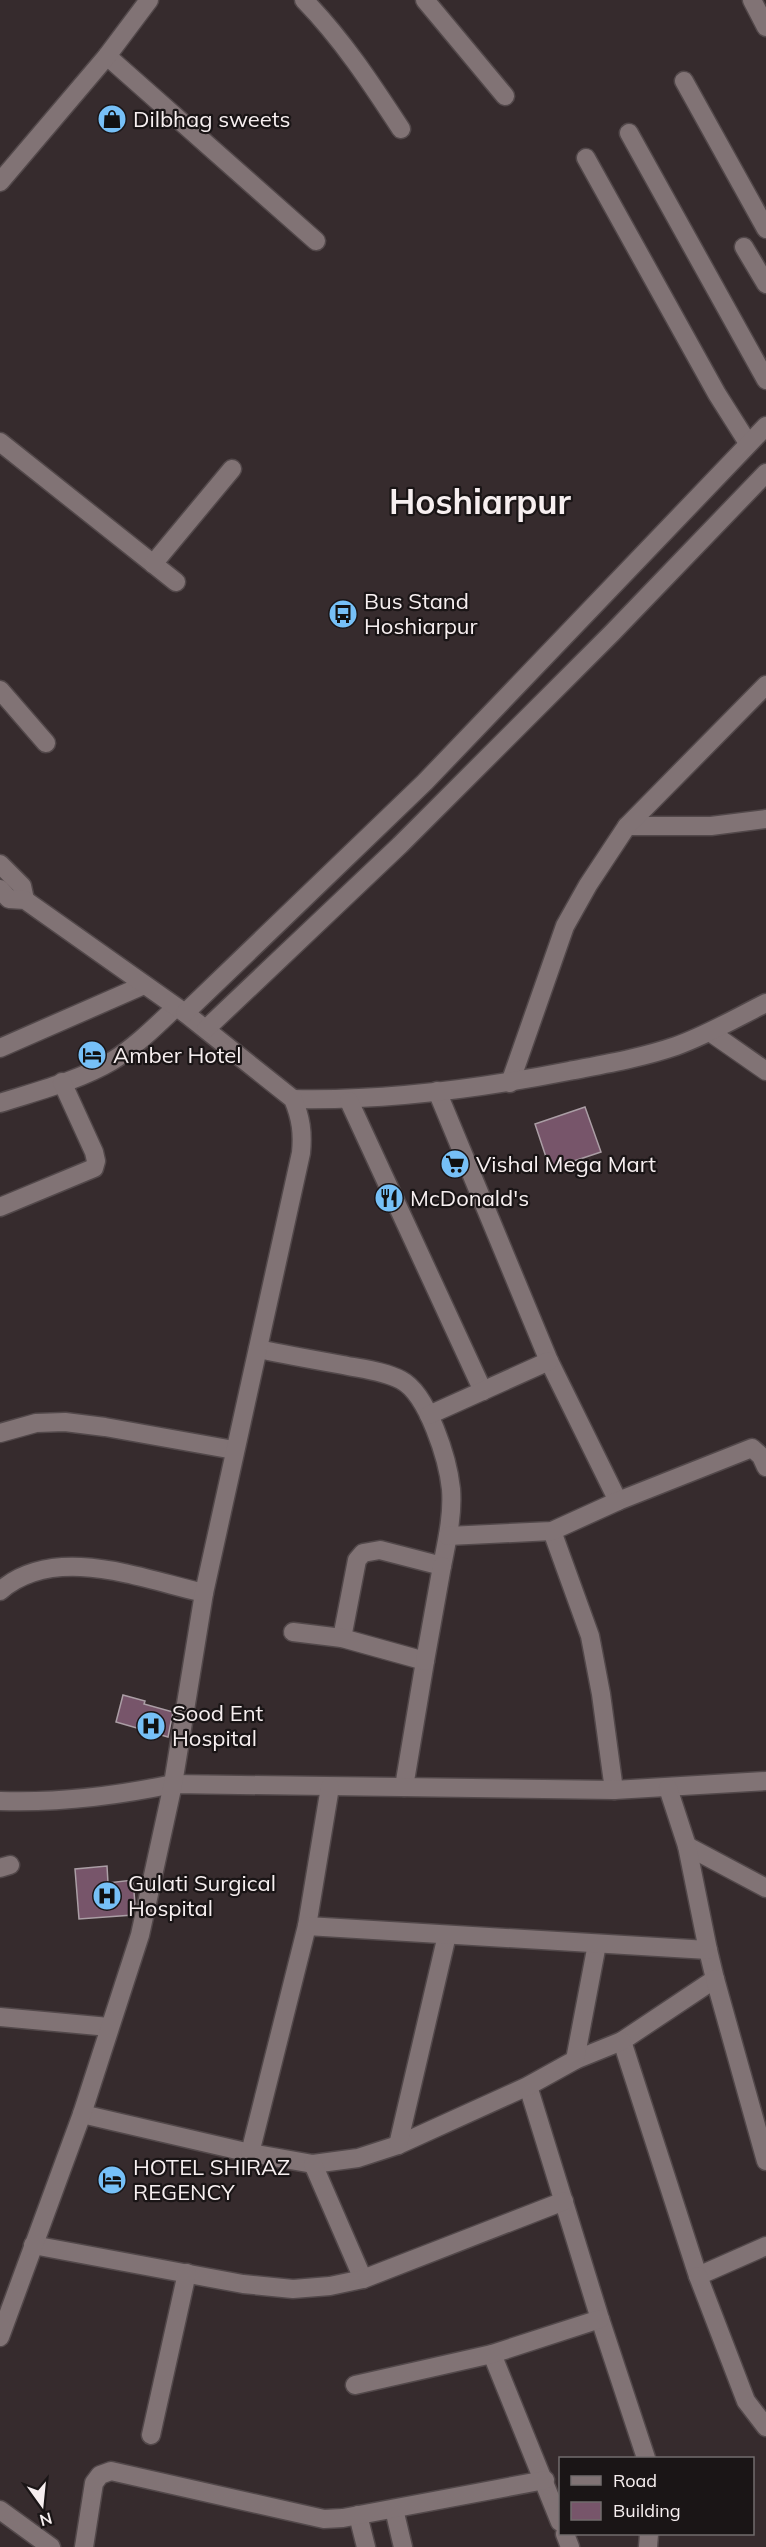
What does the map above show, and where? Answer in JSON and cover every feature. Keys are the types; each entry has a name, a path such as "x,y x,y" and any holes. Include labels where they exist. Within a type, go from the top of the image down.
{"street":[{"path":"304,0 357,62 401,129"},
{"path":"425,0 505,96"},
{"path":"752,0 766,27"},
{"path":"0,182 107,56 146,1"},
{"path":"107,56 316,241"},
{"path":"684,81 766,230"},
{"path":"629,133 766,380"},
{"path":"586,158 717,394 748,443"},
{"path":"744,247 766,284"},
{"path":"0,1103 62,1082 112,1061 180,1010 306,899 425,782 766,426"},
{"path":"0,442 176,582"},
{"path":"153,564 232,469"},
{"path":"206,1029 400,845 604,641 766,473"},
{"path":"510,1083 564,926 627,825 766,685"},
{"path":"0,690 46,743"},
{"path":"627,825 711,826 766,819"},
{"path":"0,864 22,886 24,900"},
{"path":"0,890 9,899 24,900 206,1029 293,1100 301,1118 303,1135 301,1154 204,1593 173,1784 140,1935 82,2114 0,2337"},
{"path":"306,899 325,917"},
{"path":"0,1048 144,985"},
{"path":"293,1100 349,1101 510,1083 630,1059 675,1046 710,1032 766,1003"},
{"path":"710,1032 766,1071"},
{"path":"0,1207 94,1168 96,1161 94,1152 62,1082"},
{"path":"437,1091 549,1361 618,1501"},
{"path":"349,1101 483,1391"},
{"path":"258,1349 378,1372 402,1380 415,1391 429,1415 445,1461 451,1489 448,1536 404,1787"},
{"path":"429,1415 549,1361"},
{"path":"0,1433 36,1423 65,1422 234,1450"},
{"path":"448,1536 552,1531 618,1501 752,1448 766,1467"},
{"path":"552,1531 590,1636 602,1694 614,1790"},
{"path":"342,1638 357,1560 363,1553 380,1550 442,1566"},
{"path":"0,1591 10,1582 64,1565 87,1566 204,1593"},
{"path":"293,1632 342,1638 425,1661"},
{"path":"0,1801 96,1797 173,1784 614,1790 766,1781"},
{"path":"250,2153 307,1926 330,1787"},
{"path":"668,1788 687,1846 715,1979 766,2161"},
{"path":"687,1846 766,1888"},
{"path":"307,1926 708,1950"},
{"path":"398,2145 447,1935"},
{"path":"575,2060 597,1944"},
{"path":"82,2114 250,2153 313,2164 358,2158 398,2145 528,2086 575,2060 622,2041 715,1979"},
{"path":"0,2018 109,2027"},
{"path":"622,2041 698,2276 746,2401 766,2427"},
{"path":"528,2086 600,2319 646,2457"},
{"path":"313,2164 363,2279"},
{"path":"33,2246 243,2284 292,2289 330,2286 363,2279 564,2201"},
{"path":"698,2276 766,2247"},
{"path":"151,2435 187,2273"},
{"path":"355,2385 492,2354 600,2319"},
{"path":"492,2354 559,2517"},
{"path":"84,2547 94,2483 100,2475 111,2471 307,2516 333,2518 394,2509 545,2480"},
{"path":"394,2509 403,2547"},
{"path":"0,2510 51,2547"},
{"path":"358,2515 366,2547"}],"building":[{"path":"585,1107 601,1152 550,1169 535,1124"},
{"path":"123,1695 173,1712 168,1737 116,1722"},
{"path":"107,1866 108,1883 133,1880 135,1904 132,1908 133,1915 79,1919 75,1869"}],"place":[{"name":"Dilbhag sweets","path":"112,119"},
{"name":"Bus Stand Hoshiarpur","path":"343,614"},
{"name":"Amber Hotel","path":"92,1055"},
{"name":"Vishal Mega Mart","path":"455,1164"},
{"name":"McDonald's","path":"389,1198"},
{"name":"Sood Ent Hospital","path":"151,1726"},
{"name":"Gulati Surgical Hospital","path":"107,1896"},
{"name":"HOTEL SHIRAZ REGENCY","path":"112,2180"}],"district":[{"name":"Hoshiarpur","path":"480,502"}]}
